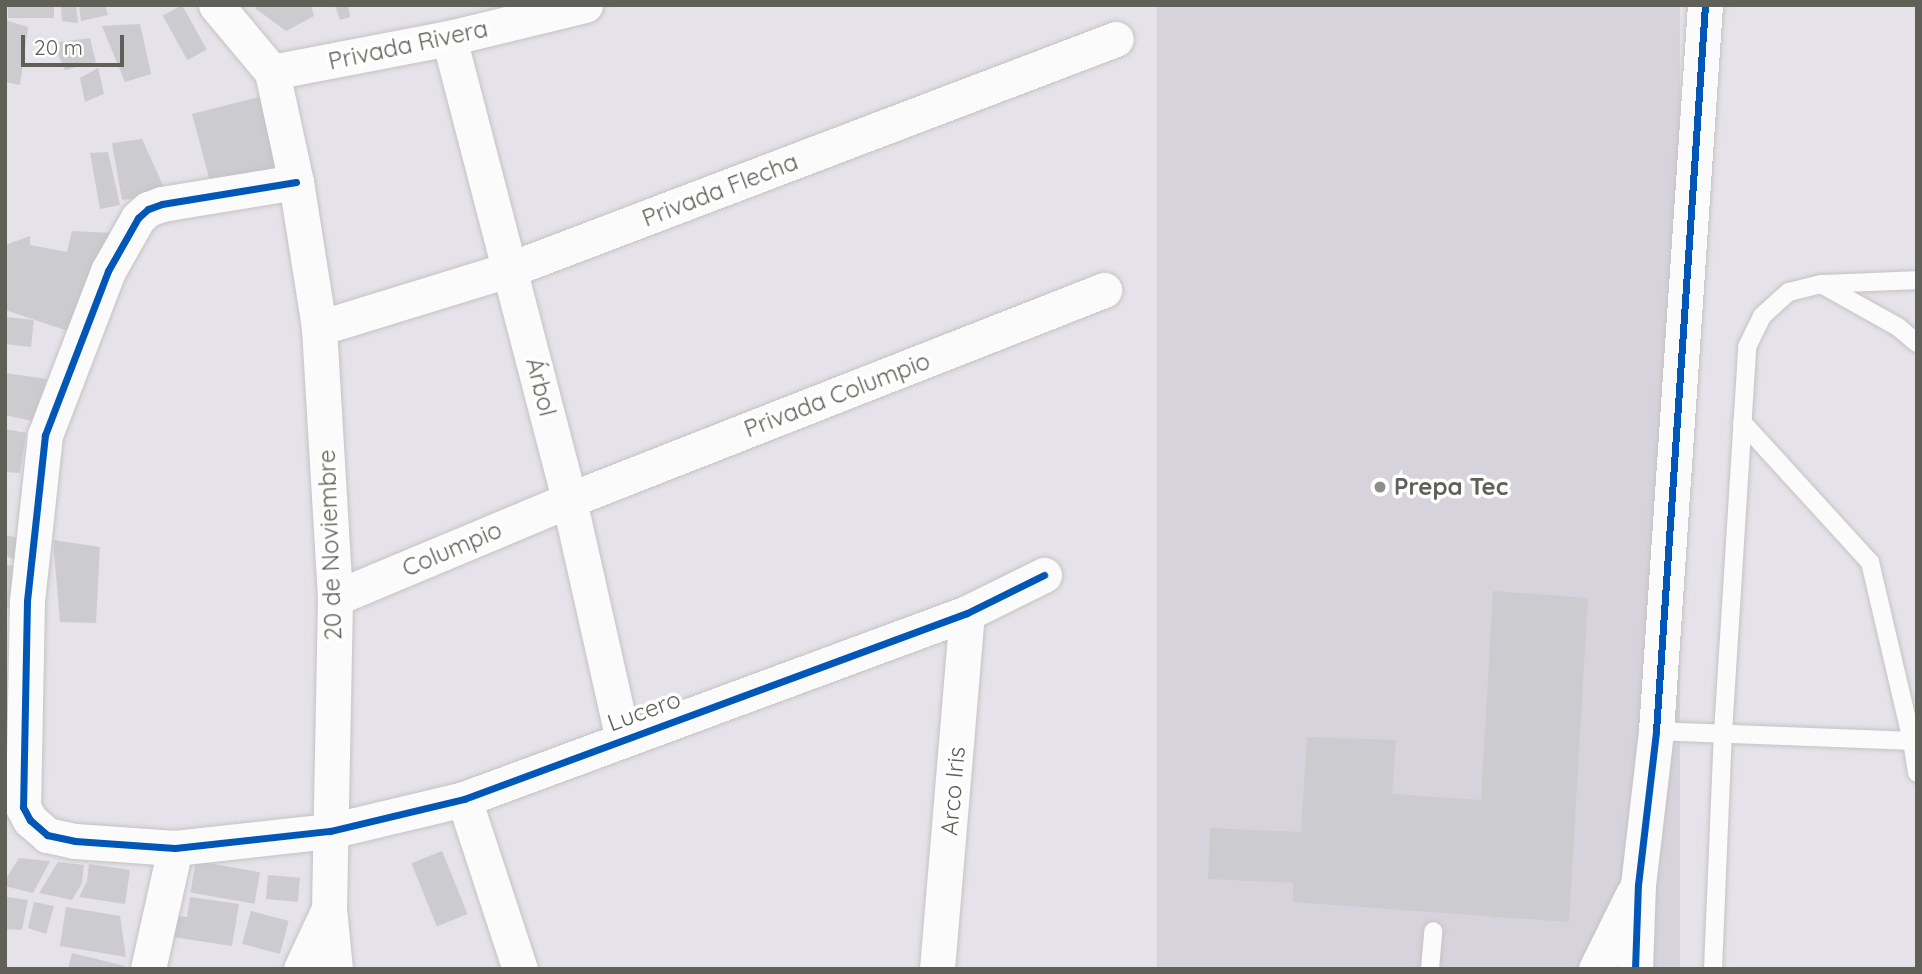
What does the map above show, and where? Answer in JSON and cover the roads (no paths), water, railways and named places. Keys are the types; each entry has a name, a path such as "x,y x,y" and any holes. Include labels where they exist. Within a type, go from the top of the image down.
{"street":[{"name":"20 de Noviembre","path":"216,5 272,72 296,182 319,328 335,598 329,909 335,969"},
{"name":"Privada Rivera","path":"272,72 449,37 585,5"},
{"path":"1634,969 1638,885 1656,731 1705,5"},
{"name":"Árbol","path":"449,37 569,500 623,738"},
{"name":"Privada Flecha","path":"319,328 511,269 1116,39"},
{"path":"14,808 27,600 45,435 108,271 127,233 148,209 296,182"},
{"name":"Privada Columpio","path":"569,500 1104,289"},
{"name":"Columpio","path":"335,598 569,500"},
{"name":"Lucero","path":"14,808 47,835 75,841 175,848 330,831 464,799 967,612 1044,575"},
{"name":"Arco Iris","path":"937,969 967,612"},
{"path":"464,799 520,969"},
{"path":"148,969 175,848"},
{"path":"1596,969 1638,885"},
{"path":"301,969 329,909"}],"lane":[{"path":"1713,969 1723,733 1747,347 1762,316 1789,292 1821,284 1917,280"},
{"path":"1821,284 1898,327 1917,343"},
{"path":"1742,422 1870,562 1917,773"},
{"path":"1656,731 1912,741"},
{"path":"1430,969 1433,931"}],"place":[{"name":"Prepa Tec","path":"1380,487"}]}
